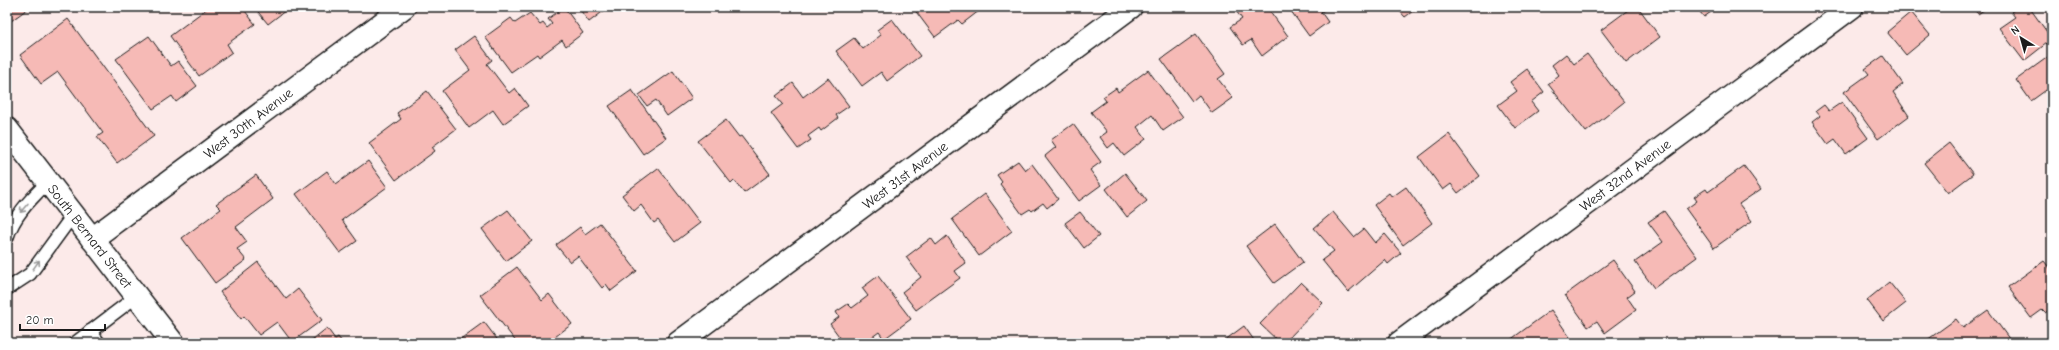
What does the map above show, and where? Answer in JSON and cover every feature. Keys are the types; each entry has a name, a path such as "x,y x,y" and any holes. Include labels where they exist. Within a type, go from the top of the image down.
{"street":[{"name":"West 30th Avenue","path":"92,239 404,7"},
{"name":"West 31st Avenue","path":"678,343 1131,7"},
{"name":"West 32nd Avenue","path":"1399,343 1852,7"},
{"name":"South Bernard Street","path":"7,129 173,343"}],"lane":[{"path":"7,238 10,229 21,210 48,182"},
{"path":"7,289 30,274 73,215"},
{"path":"75,343 136,296"},
{"path":"90,331 99,343"}],"building":[{"path":"7,7 30,7 7,24"},
{"path":"209,7 242,7 255,24 227,44 232,52 199,76 170,36"},
{"path":"254,7 290,7 268,24"},
{"path":"564,7 583,33 566,46 562,40 539,57 537,54 511,72 485,37 511,18 515,23 530,13 540,25 543,23 547,28 552,24 548,19"},
{"path":"578,7 609,7 589,22"},
{"path":"917,7 984,7 962,24 958,20 935,37 914,9"},
{"path":"1233,7 1267,7 1288,36 1262,56 1251,40 1243,45 1230,27 1242,19"},
{"path":"1288,7 1329,7 1321,12 1328,22 1309,36"},
{"path":"1396,7 1416,7 1417,8 1405,17"},
{"path":"1632,7 1638,7 1660,37 1626,63 1601,30"},
{"path":"1696,7 1718,7 1704,17"},
{"path":"1972,7 1988,7 1978,14"},
{"path":"2018,7 2029,7 2052,39 2024,61 1999,28 2015,17 2011,12"},
{"path":"1911,12 1930,35 1906,55 1887,32"},
{"path":"68,19 154,136 117,163 97,137 103,133 58,72 41,84 20,55"},
{"path":"892,19 920,56 887,81 881,72 862,86 836,51 854,38 863,49 881,35 877,30"},
{"path":"1196,34 1225,74 1218,79 1233,98 1212,113 1199,95 1192,101 1161,59"},
{"path":"149,36 171,66 178,61 197,86 176,102 172,96 153,109 116,59"},
{"path":"474,36 492,60 487,64 509,93 515,88 528,106 503,124 493,110 469,128 442,91 470,70 455,50"},
{"path":"1566,54 1574,64 1587,54 1624,102 1586,132 1548,84 1559,75 1552,65"},
{"path":"2052,54 2052,92 2049,88 2031,101 2016,80"},
{"path":"1883,56 1903,84 1893,92 1909,116 1878,139 1844,92 1869,74 1865,69"},
{"path":"1527,69 1544,92 1531,102 1538,111 1515,128 1498,105 1517,91 1510,82"},
{"path":"1148,70 1183,117 1163,131 1152,115 1137,127 1146,139 1124,156 1114,143 1108,148 1100,137 1107,132 1091,112 1106,101 1103,97 1116,88 1118,92"},
{"path":"673,71 692,98 667,116 656,100 647,106 639,95"},
{"path":"828,78 849,106 836,115 838,118 821,131 819,128 808,136 811,140 798,149 771,113 783,104 776,96 793,83 803,97"},
{"path":"632,90 666,138 643,154 609,106"},
{"path":"427,91 456,129 432,147 435,151 396,180 369,143 401,119 397,113"},
{"path":"1842,102 1868,138 1846,154 1835,139 1828,144 1812,122 1820,116 1816,111 1824,105 1829,111"},
{"path":"726,120 739,137 741,136 770,174 744,193 734,180 731,183 698,141"},
{"path":"1073,124 1101,162 1090,170 1101,185 1079,201 1045,156 1056,147 1051,140"},
{"path":"1449,134 1480,176 1458,193 1451,184 1443,190 1419,157"},
{"path":"1949,143 1973,174 1948,193 1924,163"},
{"path":"368,161 387,187 342,220 357,241 340,253 296,194 327,171 336,184"},
{"path":"1018,161 1025,170 1032,164 1058,199 1047,208 1043,203 1032,211 1030,209 1022,214 1000,184 1002,182 997,175"},
{"path":"1744,166 1761,189 1739,204 1752,221 1714,248 1686,209 1697,201 1694,197 1706,189 1708,192"},
{"path":"658,168 700,223 675,242 658,220 654,223 641,205 634,211 622,195"},
{"path":"1125,173 1147,201 1127,217 1106,189"},
{"path":"256,175 273,199 236,227 247,242 237,249 246,260 215,283 182,238 221,209 216,204"},
{"path":"1406,187 1432,223 1403,245 1374,205 1389,193 1392,197"},
{"path":"985,194 1012,231 979,256 952,219"},
{"path":"508,210 532,241 506,261 482,229"},
{"path":"1664,211 1697,257 1654,288 1635,262 1663,242 1648,222"},
{"path":"1080,212 1099,236 1084,248 1065,223"},
{"path":"1333,212 1354,237 1364,229 1375,243 1385,234 1401,253 1388,264 1385,260 1348,292 1322,260 1334,251 1314,228"},
{"path":"600,223 637,271 611,291 606,284 602,288 578,256 570,262 556,245 580,227 585,234"},
{"path":"1275,224 1303,262 1274,283 1246,246"},
{"path":"947,236 966,263 955,271 960,278 916,310 902,292 921,277 906,257 931,238 936,245"},
{"path":"1613,260 1635,291 1627,297 1636,310 1605,333 1597,321 1588,327 1565,295"},
{"path":"2044,261 2052,271 2052,308 2045,313 2042,310 2031,318 2008,287"},
{"path":"258,262 286,299 298,289 322,320 292,342 277,322 259,335 244,316 241,319 220,292"},
{"path":"517,267 542,300 549,294 572,324 547,343 517,343 480,295"},
{"path":"878,276 911,319 884,339 879,332 864,343 844,343 830,324 839,317 836,312 848,304 852,308 868,296 862,288"},
{"path":"1301,282 1323,303 1284,343 1280,343 1260,324"},
{"path":"1889,282 1906,303 1883,321 1867,300"},
{"path":"1551,310 1574,343 1506,343"},
{"path":"1988,310 2010,340 2006,343 1923,343 1956,319 1963,328"},
{"path":"484,322 500,343 455,343"},
{"path":"1244,326 1256,343 1221,343"},
{"path":"327,328 335,339 338,337 343,343 308,343"}]}
